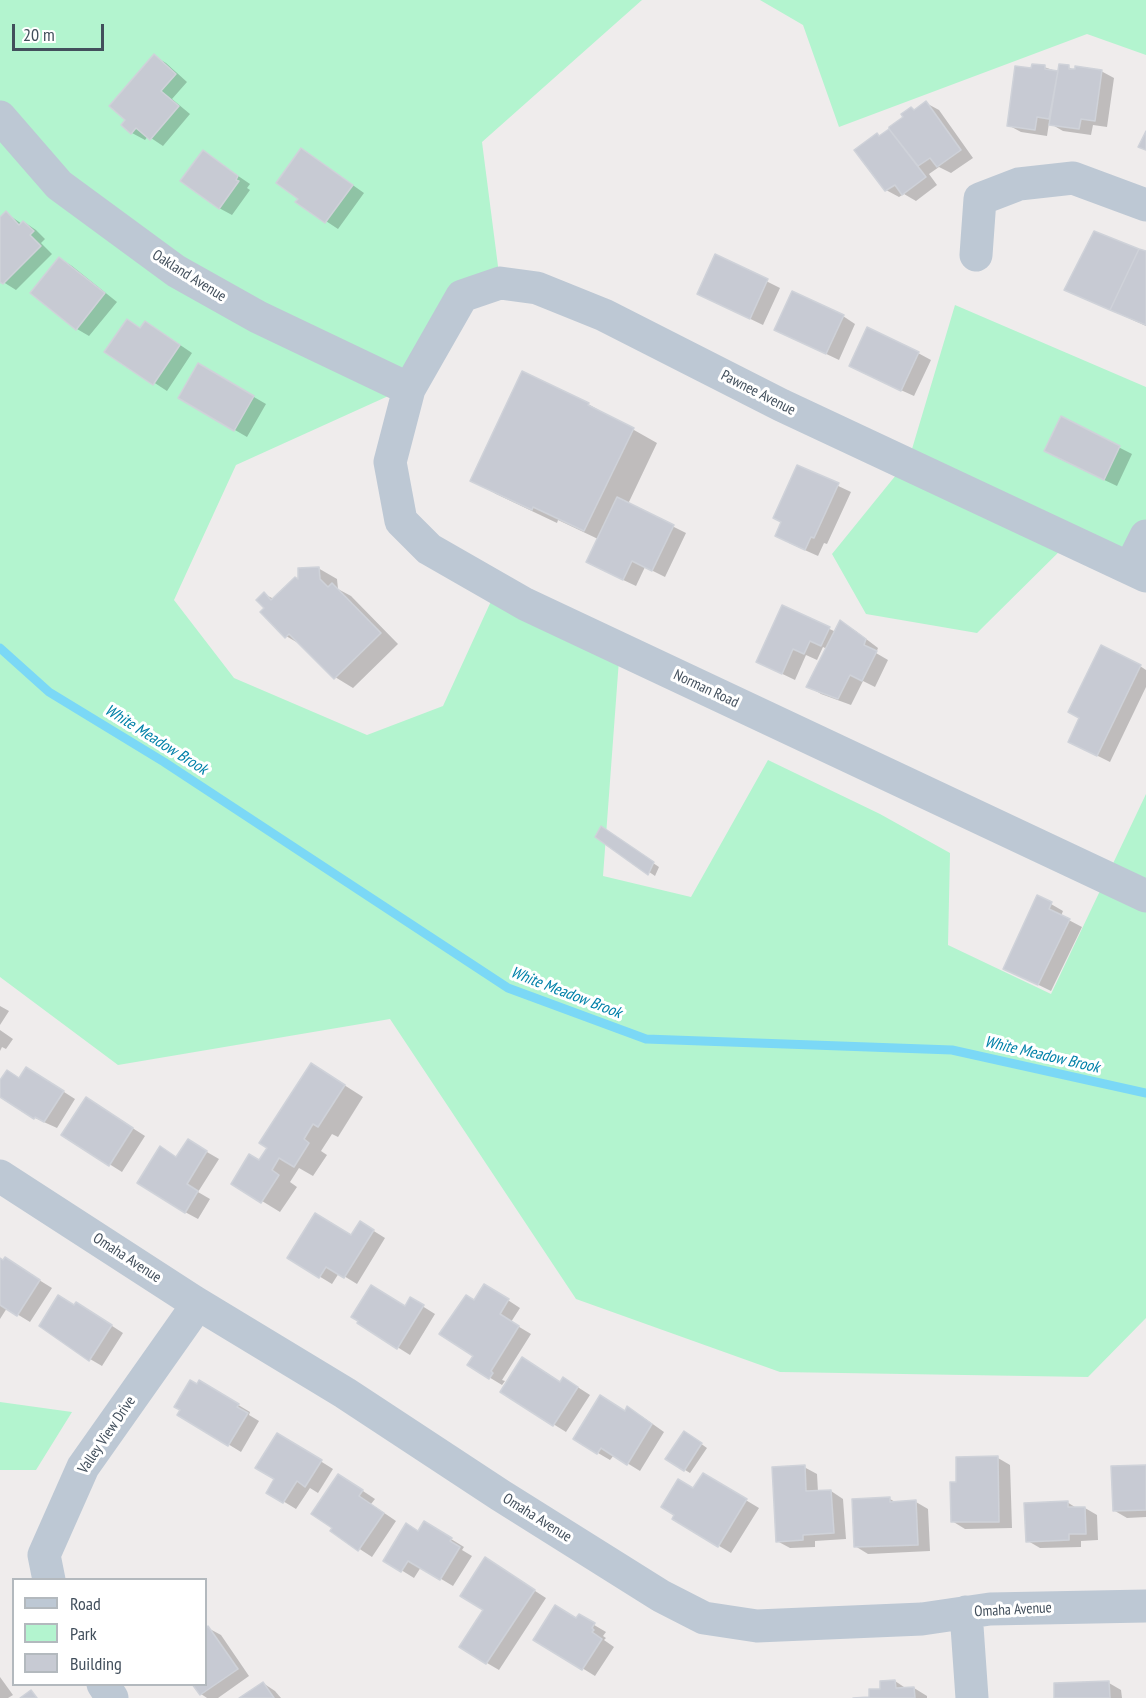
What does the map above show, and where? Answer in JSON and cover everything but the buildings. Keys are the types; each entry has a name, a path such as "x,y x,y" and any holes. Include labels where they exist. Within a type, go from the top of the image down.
{"street":[{"name":"Oakland Avenue","path":"0,117 59,184 176,271 258,318 409,389"},
{"path":"976,255 980,199 1019,184 1072,178 1146,205"},
{"name":"Pawnee Avenue","path":"409,389 462,296 500,283 537,288 604,315 781,405 1138,572"},
{"name":"Norman Road","path":"409,389 390,462 401,521 429,549 525,604 1146,896"},
{"path":"1138,572 1146,536"},
{"name":"Omaha Avenue","path":"0,1176 193,1301 345,1393 500,1496 651,1589 704,1618 757,1626 922,1619 990,1609 1146,1606"},
{"name":"Valley View Drive","path":"49,1578 44,1555 83,1467 193,1311 193,1301"},
{"path":"966,1612 972,1698"}],"green space":[{"path":"0,0 642,0 482,142 499,274 417,383 236,465 174,600 234,678 367,735 443,706 498,586 620,646 603,876 691,897 768,760 880,814 950,853 948,945 1051,994 1146,794 1146,1318 1088,1377 780,1372 576,1299 390,1019 118,1065 0,977"},
{"path":"760,0 1146,0 1146,55 1087,34 839,127 803,25"},
{"path":"955,305 1146,387 1146,576 1077,534 977,633 866,614 832,554 909,459"},
{"path":"0,1402 72,1412 36,1470 0,1470"}],"waterway":[{"name":"White Meadow Brook","path":"0,648 49,692 164,762 508,988 646,1039 952,1050 1146,1093"}]}
